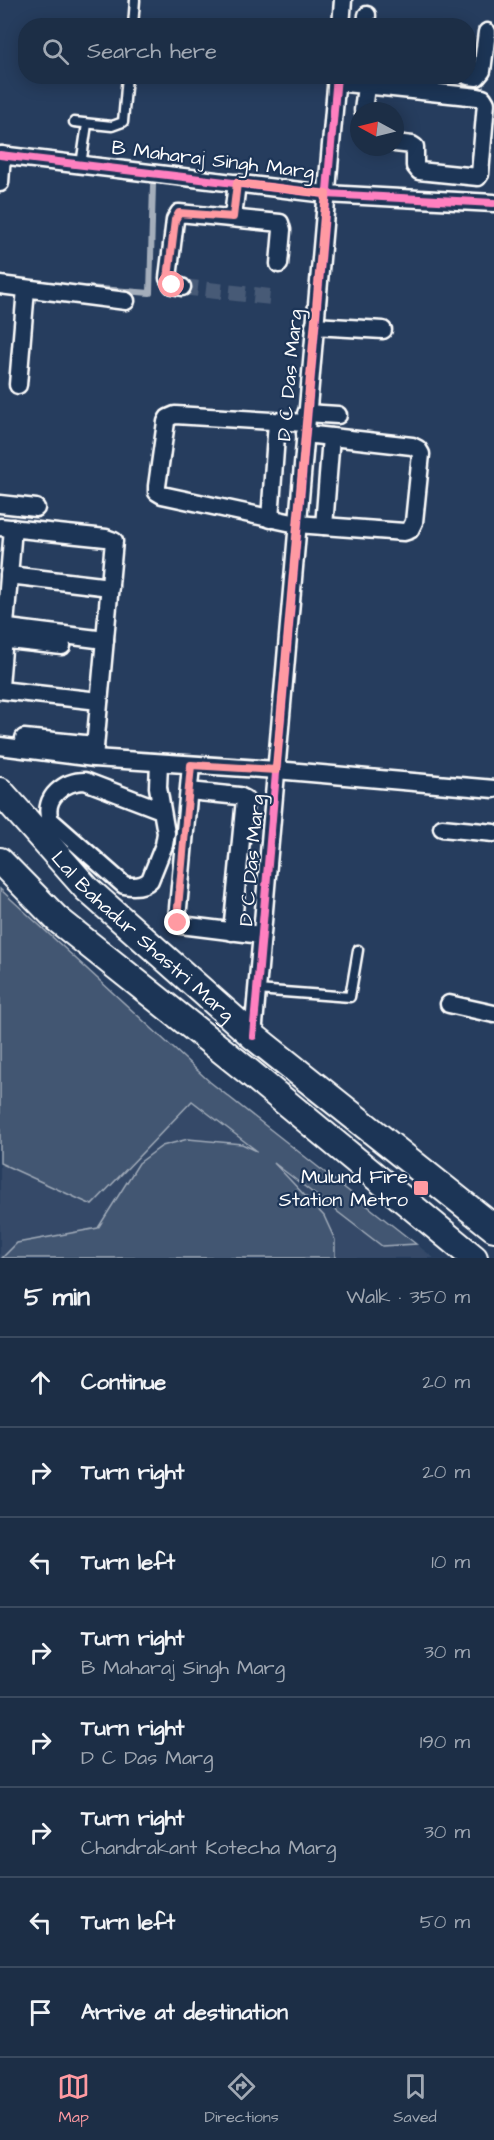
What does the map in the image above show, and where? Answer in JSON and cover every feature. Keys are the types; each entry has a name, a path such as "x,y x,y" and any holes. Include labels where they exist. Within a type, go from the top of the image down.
{"main road":[{"name":"Lal Bahadur Shastri Marg","path":"0,792 87,889 253,1036 484,1214 494,1228"},
{"name":"Lal Bahadur Shastri Marg","path":"0,861 57,919 249,1072 473,1258"}],"street":[{"path":"342,18 343,0"},
{"path":"476,77 482,71 487,32"},
{"name":"D C Das Marg","path":"253,1036 336,84"},
{"path":"357,84 478,97 483,98 486,103 478,177 419,171 415,166 415,147 404,144"},
{"path":"364,102 366,86"},
{"path":"0,183 1,155"},
{"name":"B Maharaj Singh Marg","path":"1,155 326,194 494,203"},
{"path":"233,217 237,183"},
{"path":"182,287 172,285 168,278 177,216 184,213 280,223 282,230 279,264"},
{"path":"0,285 126,301"},
{"path":"18,385 26,289"},
{"path":"314,326 383,330"},
{"path":"306,424 332,437 412,446 418,449 421,454 414,522 410,530 404,532 297,524 162,495 158,492 156,486 166,422 168,418 175,415 306,424 338,415"},
{"path":"270,519 278,422"},
{"path":"324,526 332,437"},
{"path":"0,504 36,508"},
{"path":"94,752 115,545 110,539 6,527 9,575 2,633 0,688 99,701"},
{"path":"9,575 111,587"},
{"path":"2,633 105,646"},
{"path":"0,736 159,763 276,770 494,789"},
{"path":"0,746 94,752"},
{"path":"159,763 157,781 166,833 164,845 150,880 146,884 124,885 50,820 48,813 53,796 65,785 77,781 85,781 161,810"},
{"path":"191,765 178,923 261,935"},
{"path":"189,791 239,796 245,799 232,932"},
{"path":"442,828 494,833"},
{"path":"449,1004 494,1014"}],"lane":[{"path":"134,18 135,0"},
{"path":"74,122 119,125 123,122 126,84"},
{"path":"81,165 87,124"},
{"path":"257,990 350,997 358,950"}],"shaded area":[{"path":"0,889 210,1082 416,1244 382,1246 274,1163 324,1216 335,1240 335,1258 2,1258 17,1243 98,1228 139,1163 162,1146 188,1139 242,1144 257,1151 192,1101 92,1205 0,1163"},
{"path":"192,1101 382,1246 416,1244 434,1258 0,1258 0,1163 92,1205"}],"waterway":[{"path":"88,288 150,293 153,185"}],"tunnel":[{"path":"182,287 271,297"}],"cycle path":[{"path":"253,1036 336,84"},
{"path":"0,155 326,194 494,203"}],"place":[{"name":"Mulund Fire Station Metro","path":"421,1188"}],"route":[{"path":"172,285 168,278 175,220 179,213 233,217 237,183 326,194 276,770 191,765 178,923"}]}
